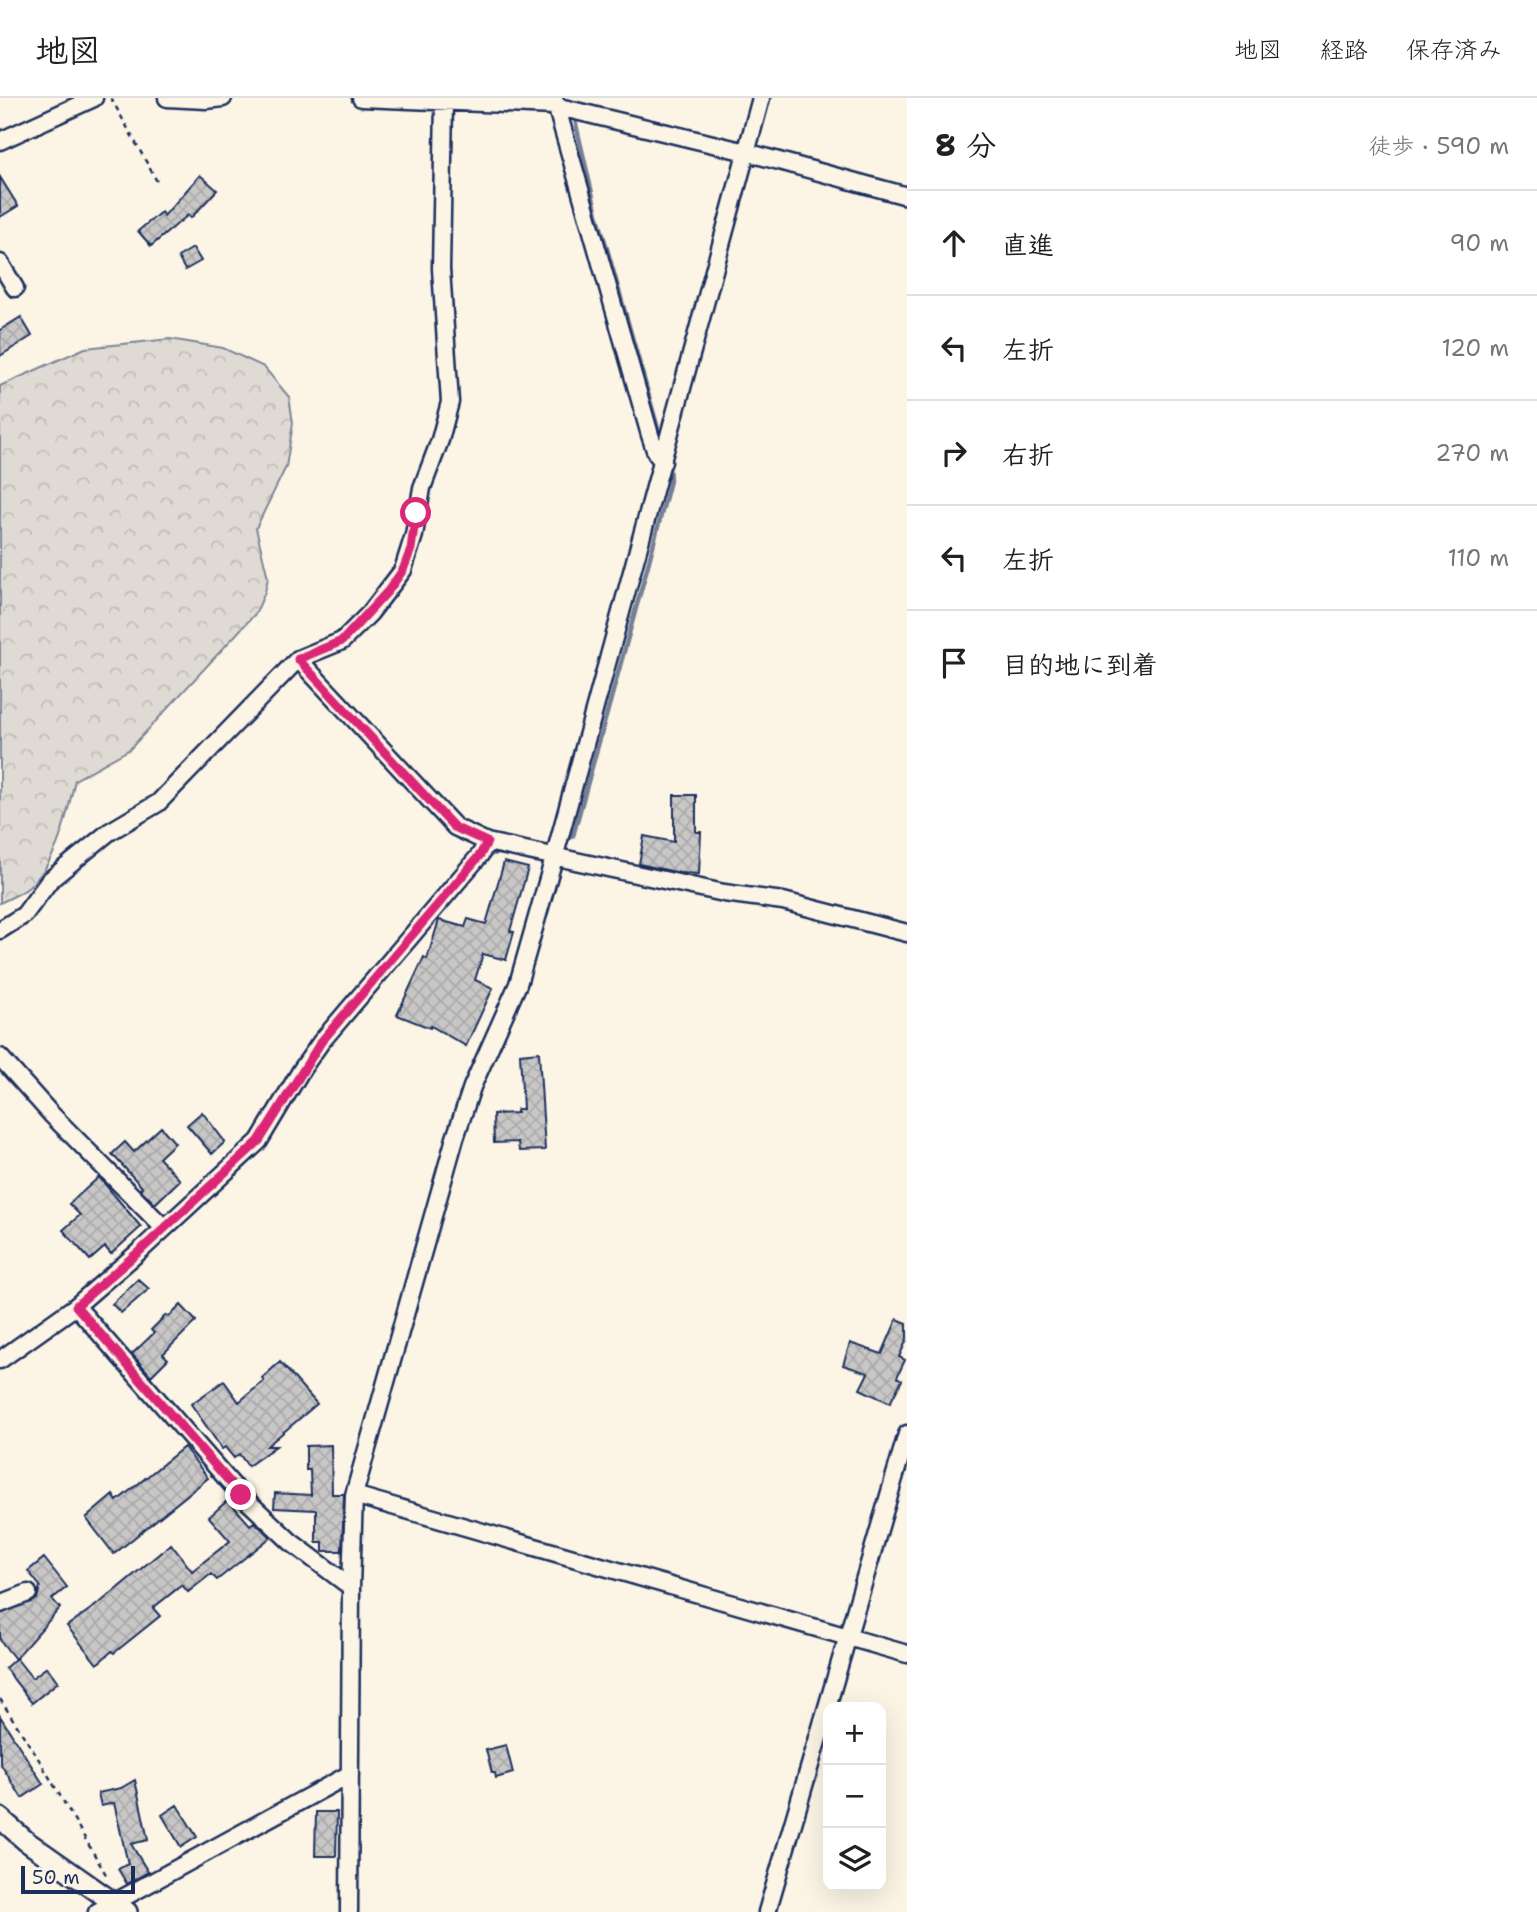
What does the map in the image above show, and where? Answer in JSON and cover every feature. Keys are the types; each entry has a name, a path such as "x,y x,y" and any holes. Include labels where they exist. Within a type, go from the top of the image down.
{"street":[{"path":"0,141 94,98"},
{"path":"167,98 223,98"},
{"path":"361,98 444,102 554,102 907,196"},
{"path":"349,1912 351,1587 355,1495 471,1087 518,984 761,98"},
{"path":"0,930 24,915 50,880 108,832 158,803 298,659 342,641 370,613 403,570 414,535 422,488 447,417 450,386 441,269 444,102"},
{"path":"554,102 650,435 656,453 663,463"},
{"path":"0,263 15,288"},
{"path":"298,659 454,827 487,842 724,893 783,901 907,933"},
{"path":"0,1360 76,1306 259,1141 321,1042 480,855 487,842"},
{"path":"0,1057 51,1114 163,1227"},
{"path":"76,1306 241,1495 291,1542 351,1587"},
{"path":"767,1912 907,1434"},
{"path":"355,1495 907,1654"},
{"path":"0,1604 28,1593"},
{"path":"0,1818 26,1841 115,1906 351,1774"}],"path":[{"path":"111,98 159,185"},
{"path":"0,1699 41,1763 115,1906"}],"green space":[{"path":"170,339 223,348 264,367 289,397 293,423 286,467 256,528 268,578 265,592 256,613 130,749 75,780 60,837 48,864 29,887 0,903 0,386 85,348"}],"building":[{"path":"200,175 217,190 191,218 188,215 151,246 138,231 161,212 164,216"},
{"path":"0,177 18,206 0,217"},
{"path":"193,248 201,261 185,270 178,257"},
{"path":"21,317 32,336 0,356 0,330"},
{"path":"674,795 696,795 696,832 701,832 699,874 680,873 639,864 644,836 674,842"},
{"path":"504,862 528,868 510,931 514,932 506,960 483,954 475,980 493,988 466,1046 431,1026 430,1028 397,1015 424,957 427,959 439,920 465,927 468,919 486,924"},
{"path":"539,1052 545,1150 519,1151 518,1142 494,1143 493,1114 517,1113 517,1109 523,1109 520,1054"},
{"path":"202,1112 225,1142 212,1154 187,1125"},
{"path":"161,1127 175,1143 159,1158 180,1180 155,1204 112,1154 125,1142 134,1152"},
{"path":"99,1177 141,1227 111,1254 105,1247 90,1260 63,1230 80,1215 69,1204"},
{"path":"138,1279 149,1289 121,1313 112,1304"},
{"path":"181,1305 196,1321 163,1354 168,1359 151,1376 132,1354 154,1333 151,1330 166,1315 169,1317"},
{"path":"897,1319 907,1323 907,1339 899,1357 905,1360 897,1377 902,1380 890,1403 860,1389 868,1373 843,1365 850,1343 882,1354"},
{"path":"280,1362 317,1404 267,1446 276,1446 248,1466 239,1454 234,1458 225,1447 222,1449 191,1404 224,1381 239,1402 264,1381 262,1378"},
{"path":"331,1445 332,1494 344,1494 342,1551 323,1551 323,1542 316,1542 316,1510 274,1508 275,1493 311,1495 310,1470 306,1470 306,1446"},
{"path":"184,1447 208,1478 114,1554 86,1518 113,1495 117,1501"},
{"path":"228,1500 250,1525 254,1522 271,1537 217,1580 211,1574 188,1592 182,1585 153,1608 160,1616 97,1664 67,1626 171,1544 192,1571 230,1541 209,1517"},
{"path":"44,1558 67,1587 52,1599 60,1608 15,1659 0,1640 0,1614 37,1599 40,1586 28,1571"},
{"path":"16,1658 32,1678 47,1667 58,1682 32,1703 5,1668"},
{"path":"0,1716 43,1784 22,1798 0,1763"},
{"path":"506,1745 513,1773 496,1778 486,1750"},
{"path":"135,1780 148,1840 131,1844 148,1872 127,1884 118,1869 128,1864 114,1803 101,1806 98,1793 121,1788"},
{"path":"177,1805 197,1837 181,1847 162,1815"},
{"path":"316,1812 337,1812 336,1856 315,1856"}],"waterway":[{"path":"574,116 596,210 662,442"},
{"path":"563,843 573,836 670,481 669,464"},
{"path":"484,859 502,852"},
{"path":"520,857 535,861 538,859"}],"route":[{"path":"241,1495 76,1306 259,1141 289,1089 321,1042 480,855 487,842 454,827 298,659 342,641 388,591 403,570 411,549 416,513"}]}
